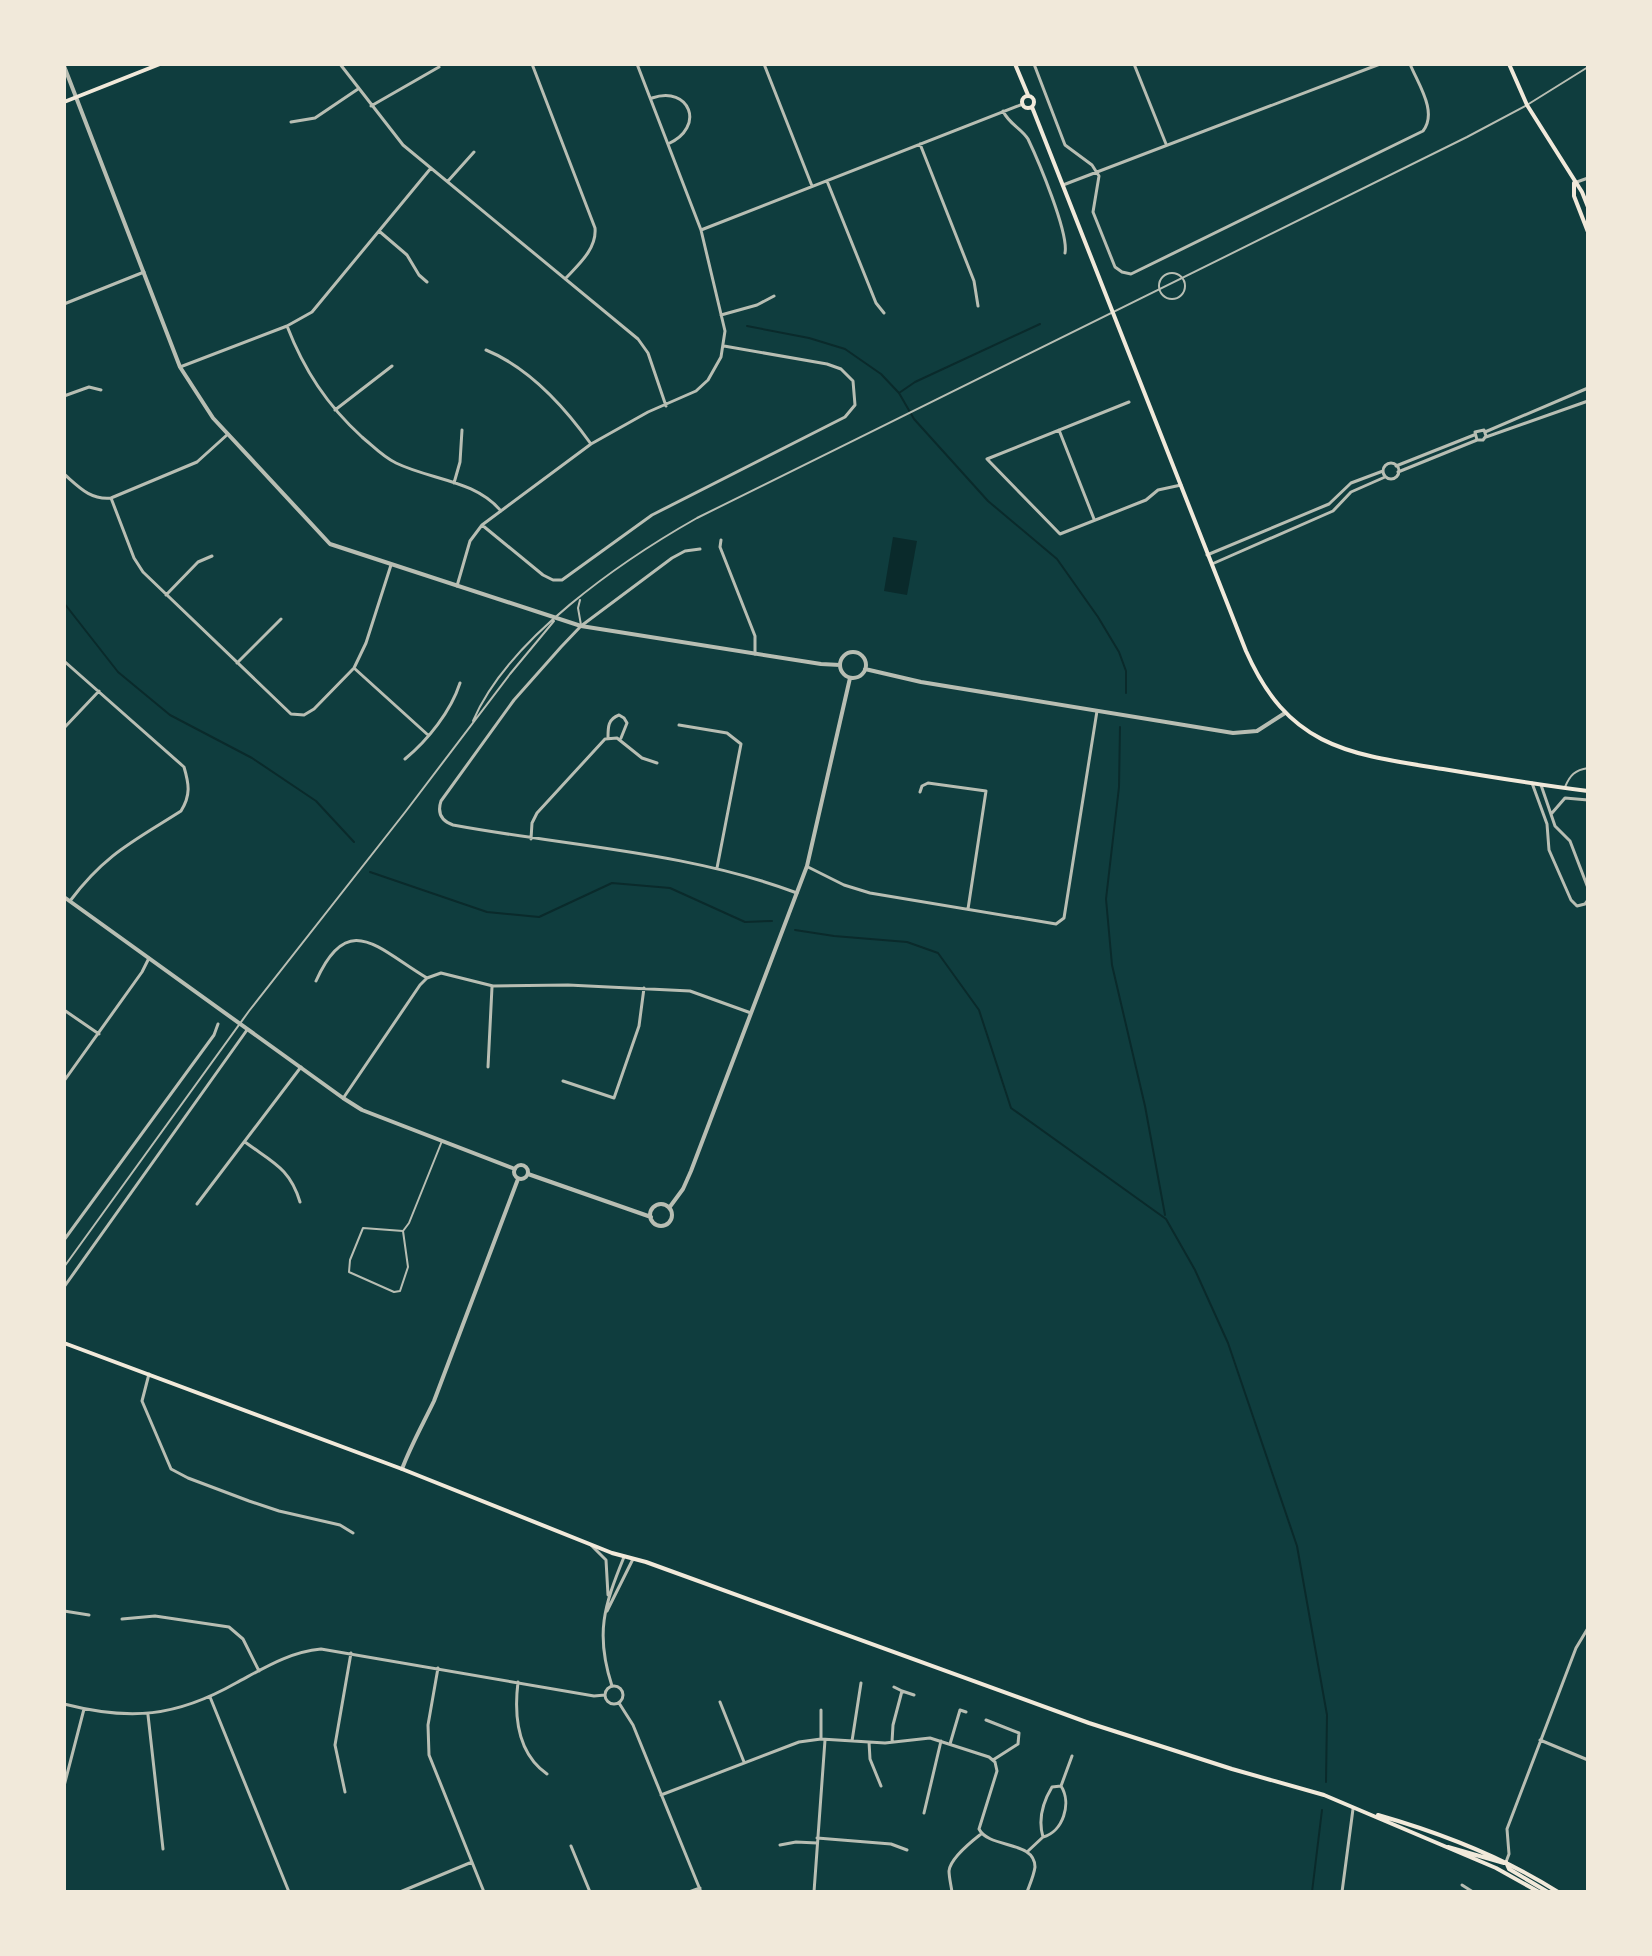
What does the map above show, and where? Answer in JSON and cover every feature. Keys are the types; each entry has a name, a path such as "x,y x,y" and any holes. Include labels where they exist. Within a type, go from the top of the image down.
{"main road":[{"path":"64,102 160,64"},
{"path":"1015,64 1028,96 1034,100 1032,107 1254,671 1285,713 1319,739 1363,756 1588,791"},
{"path":"1509,64 1527,105 1582,192 1588,207"},
{"path":"1028,96 1023,104 1026,108 1032,107"},
{"path":"1574,183 1574,196 1588,232"},
{"path":"64,1343 402,1469 590,1545 1089,1723 1353,1806 1510,1875 1539,1892"},
{"path":"1368,1812 1425,1830 1506,1862 1558,1892"},
{"path":"1441,1846 1464,1850 1497,1863 1506,1862"},
{"path":"1506,1862 1509,1869 1548,1892"}],"street":[{"path":"340,64 393,135 643,346 666,406"},
{"path":"532,64 595,228 596,238 591,249 565,279"},
{"path":"457,586 470,541 482,525 591,444 648,412 696,391 708,380 724,346 725,331 701,230 637,64"},
{"path":"764,64 812,186"},
{"path":"1034,64 1065,145 1097,172 1099,179 1093,207 1095,218 1115,267 1126,274 1135,274 1423,131 1429,123 1430,113 1410,64"},
{"path":"1134,64 1166,144"},
{"path":"1063,185 1380,64"},
{"path":"64,66 180,367 228,434 330,544 581,626 840,665"},
{"path":"371,106 439,67"},
{"path":"291,122 315,118 358,89"},
{"path":"651,99 662,95 674,96 683,101 689,110 689,127 678,139 668,144"},
{"path":"701,230 1023,104"},
{"path":"1003,111 1010,124 1027,139 1065,234 1065,253"},
{"path":"920,143 974,281 978,306"},
{"path":"448,181 474,152"},
{"path":"180,367 302,319 320,304 431,168"},
{"path":"1574,183 1588,178"},
{"path":"827,180 876,303 884,313"},
{"path":"379,231 407,255 427,282"},
{"path":"64,304 144,272"},
{"path":"720,315 757,305 774,296"},
{"path":"287,326 306,371 335,410 384,456 489,497 501,511"},
{"path":"482,525 543,575 562,580 652,515 851,412 855,405 853,381 841,369 724,346"},
{"path":"486,350 502,357 558,402 591,444"},
{"path":"335,410 392,366"},
{"path":"64,396 89,387 101,390"},
{"path":"1211,565 1333,511 1351,492 1385,477 1393,479 1398,472 1481,441 1486,435 1588,388"},
{"path":"1558,401 1562,411"},
{"path":"1486,435 1588,401"},
{"path":"1129,402 987,459 1060,534 1146,500 1158,490 1181,485"},
{"path":"1207,555 1329,504 1351,483 1383,471 1389,464 1396,466 1474,435 1479,429 1486,435"},
{"path":"454,483 460,462 462,430"},
{"path":"1059,430 1094,520"},
{"path":"64,474 87,494 111,498 190,466 228,434"},
{"path":"1474,435 1477,440"},
{"path":"1396,466 1398,472"},
{"path":"1383,471 1385,477"},
{"path":"111,498 136,562 166,595 286,710 297,715 314,709 354,668 363,651 391,565"},
{"path":"721,540 720,547 755,636 755,654"},
{"path":"700,549 685,551 672,558 581,626 514,700 441,801 440,814 449,823 754,876 797,893"},
{"path":"166,595 198,562 212,556"},
{"path":"237,663 281,619"},
{"path":"856,653 865,661 861,675 850,678 840,665 845,655 856,653"},
{"path":"64,661 184,767 189,784 188,799 181,811 107,859 70,901"},
{"path":"354,668 428,735"},
{"path":"865,669 921,682 1243,733 1262,729 1285,713"},
{"path":"669,1208 687,1181 807,866 850,678"},
{"path":"405,759 419,748 455,699 460,683"},
{"path":"64,728 99,691"},
{"path":"807,866 844,885 870,893 1056,924 1064,918 1097,711"},
{"path":"531,839 532,823 541,807 608,737 610,721 616,716 622,716 627,723 620,740"},
{"path":"679,725 727,733 741,744 717,868"},
{"path":"608,737 620,740 636,754 657,763"},
{"path":"920,792 922,786 928,783 986,791 968,909"},
{"path":"1532,783 1548,829 1549,850 1567,891 1577,906 1588,900"},
{"path":"1541,785 1551,815 1558,830 1570,841 1588,888"},
{"path":"1551,815 1565,798 1588,800"},
{"path":"64,897 362,1110 515,1169 522,1166 528,1174 651,1217 655,1224 665,1226 672,1218 669,1208"},
{"path":"316,981 337,947 348,939 362,939 427,978"},
{"path":"64,1081 149,958"},
{"path":"343,1098 427,978 441,973 493,986 568,985 690,991 751,1013"},
{"path":"488,1067 493,986"},
{"path":"563,1081 614,1098 639,1026 644,988"},
{"path":"64,1010 99,1034"},
{"path":"64,1240 214,1035 218,1024"},
{"path":"64,1287 247,1030"},
{"path":"197,1204 301,1067"},
{"path":"244,1141 294,1181 300,1202"},
{"path":"515,1169 518,1179"},
{"path":"518,1179 528,1174"},
{"path":"402,1469 412,1442 434,1401 518,1179"},
{"path":"651,1217 655,1206 669,1208"},
{"path":"149,1374 142,1401 171,1469 249,1501 340,1525 353,1533"},
{"path":"590,1545 603,1555 608,1566 608,1599"},
{"path":"612,1686 602,1649 605,1614 624,1557"},
{"path":"605,1614 624,1583 633,1559"},
{"path":"64,1611 89,1615"},
{"path":"122,1619 155,1616 229,1627 243,1639 259,1671"},
{"path":"1506,1862 1509,1854 1507,1829 1576,1648 1588,1628"},
{"path":"64,1704 112,1714 148,1715 188,1706 283,1658 321,1649 605,1695 610,1703 619,1703"},
{"path":"345,1792 335,1745 351,1653"},
{"path":"438,1668 428,1725 429,1755 484,1892"},
{"path":"518,1682 515,1707 518,1726 530,1757 547,1774"},
{"path":"852,1741 861,1683"},
{"path":"605,1695 612,1686 620,1688 623,1693 619,1703"},
{"path":"894,1687 914,1695"},
{"path":"892,1742 902,1691"},
{"path":"210,1697 289,1892"},
{"path":"720,1702 744,1762"},
{"path":"619,1703 633,1725 700,1890 689,1892"},
{"path":"64,1786 84,1709"},
{"path":"814,1892 823,1740 821,1710"},
{"path":"950,1744 960,1710 966,1712"},
{"path":"148,1715 163,1849"},
{"path":"986,1720 1019,1733 1018,1744 993,1760"},
{"path":"661,1795 782,1747 823,1740 892,1742 924,1738 941,1741 993,1760 997,1771 980,1826 981,1834 1027,1852 1035,1866 1027,1892"},
{"path":"1540,1740 1588,1760"},
{"path":"924,1813 941,1741"},
{"path":"869,1742 870,1759 881,1786"},
{"path":"1027,1852 1060,1825 1066,1800 1061,1786 1072,1756"},
{"path":"1043,1837 1040,1819 1048,1793 1052,1787 1061,1786"},
{"path":"1342,1892 1353,1806"},
{"path":"952,1892 951,1863 968,1843 981,1834"},
{"path":"780,1845 817,1841 891,1844 907,1850"},
{"path":"571,1846 590,1892"},
{"path":"400,1892 472,1862"},
{"path":"1462,1885 1473,1892"}],"lane":[{"path":"64,1267 239,1025 473,721 556,618 582,595 623,563 697,518 1527,105 1588,67"},
{"path":"1175,272 1182,277 1185,289 1177,298 1164,296 1159,281 1168,273 1175,272"},
{"path":"581,626 578,608 582,595"},
{"path":"1564,788 1569,776 1578,769 1588,768"},
{"path":"403,1231 363,1228 350,1260 349,1272 394,1292 400,1291 408,1267 403,1231 442,1140"}],"water":[{"path":"893,537 917,541 907,595 884,591"}],"waterway":[{"path":"899,393 915,382 1040,324"},
{"path":"747,326 809,338 845,349 881,374 899,393 914,419 988,501 1057,559 1119,652 1126,671 1126,693"},
{"path":"64,603 118,672 170,715 252,758 316,801 354,842"},
{"path":"1120,727 1119,787 1106,899 1112,965 1145,1106 1165,1215"},
{"path":"370,872 487,912 539,917 612,883 670,888 745,922 772,921"},
{"path":"795,930 907,942 938,953 979,1010 1011,1108 1166,1219 1195,1270 1228,1343 1297,1546 1327,1715 1326,1782"},
{"path":"1312,1892 1322,1810"}]}
